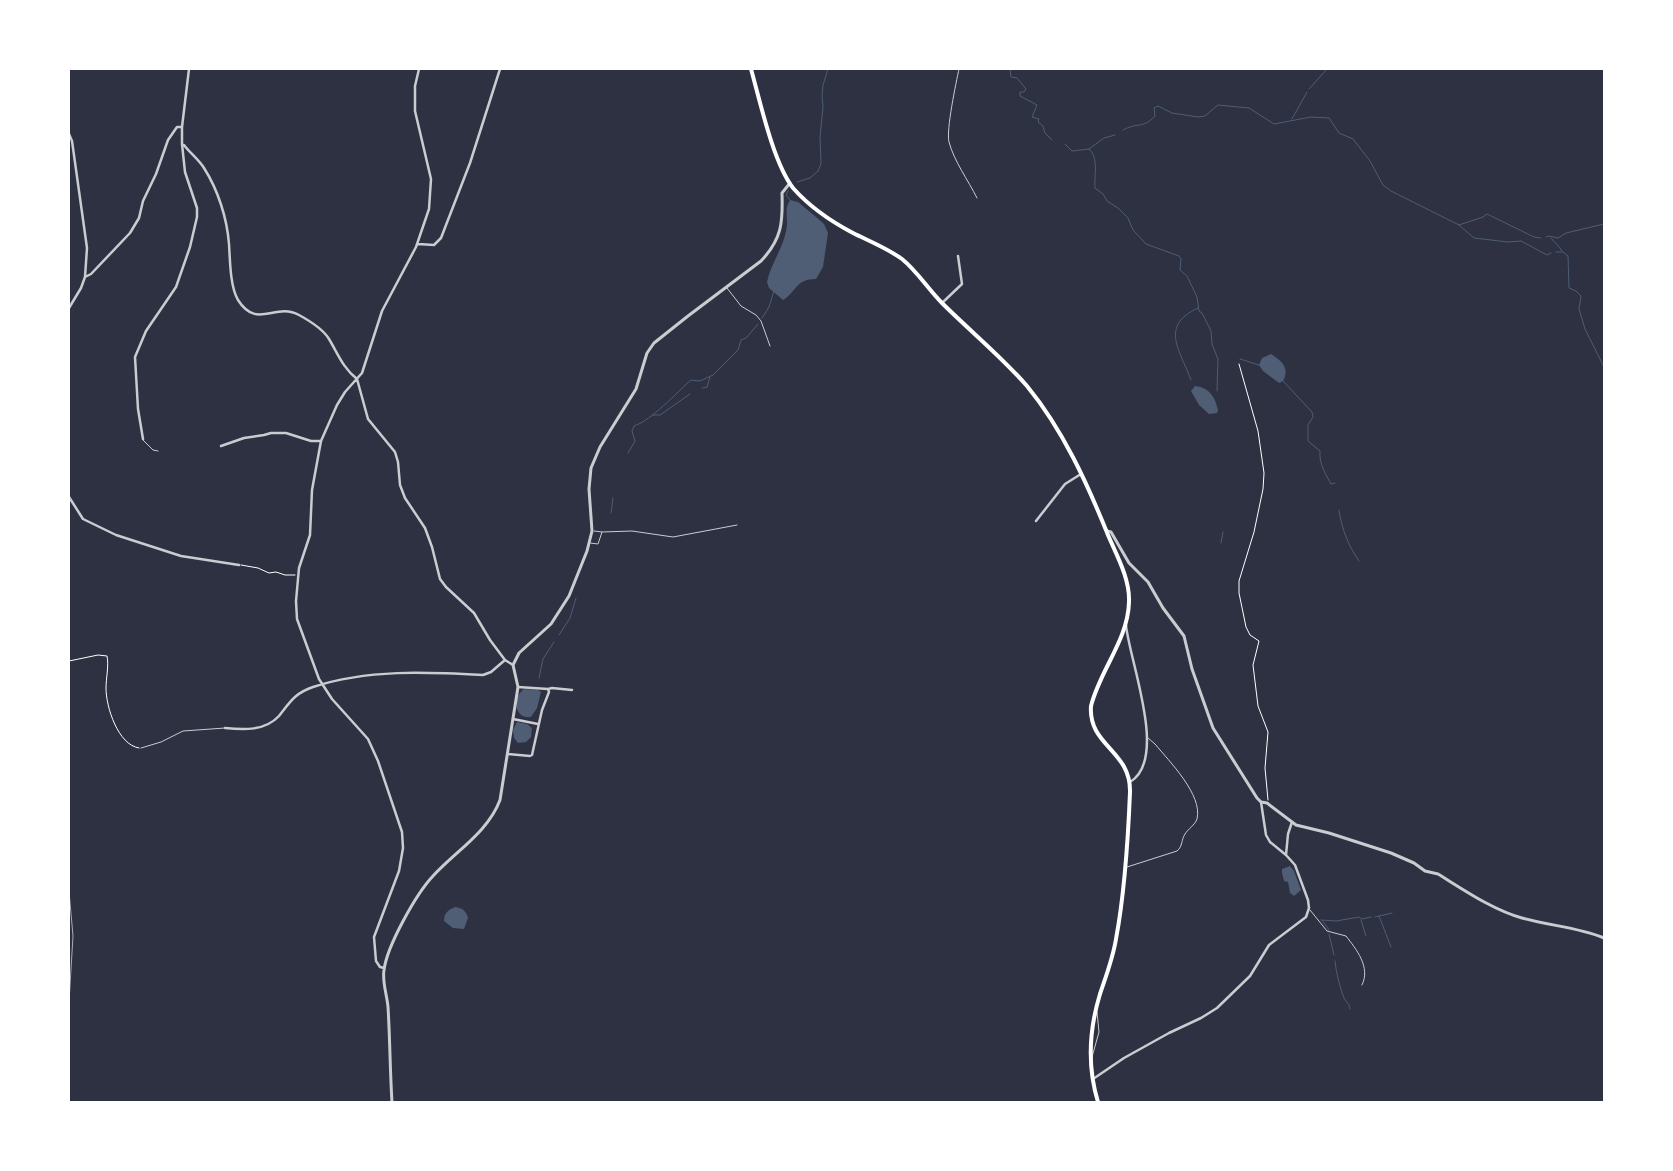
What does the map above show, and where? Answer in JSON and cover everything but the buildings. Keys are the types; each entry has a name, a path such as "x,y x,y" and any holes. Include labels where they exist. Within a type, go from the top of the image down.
{"main road":[{"path":"751,69 777,157 790,183 810,204 840,225 901,259 908,265 1027,387 1056,426 1081,474 1121,563 1129,590 1129,609 1126,625 1092,699 1090,712 1095,730 1126,768 1130,782 1124,868 1114,954 1096,1009 1091,1037 1090,1062 1092,1080 1098,1102"}],"street":[{"path":"143,440 138,409 135,357 146,331 179,282 197,218 197,208 184,172 182,144 182,127 190,69"},
{"path":"384,968 380,967 376,961 374,937 399,871 404,848 402,832 378,761 368,739 332,699 323,685 298,619 296,601 298,575 310,535 312,490 321,441 345,392 362,373 382,311 418,244 427,217 431,198 431,179 415,111 415,86 418,69"},
{"path":"418,244 434,245 441,238 470,164 500,69"},
{"path":"85,277 91,274 130,233 156,174 168,140 177,127 182,127"},
{"path":"69,134 72,141 80,203 87,238 85,277 69,308"},
{"path":"182,144 203,166 217,192 227,232 230,272 237,299 249,312 255,315 282,311 298,314 314,324 328,337 345,368 357,379 368,419 395,452 402,492 425,528 440,579 474,613 490,640 505,660 513,664"},
{"path":"392,1102 388,1006 384,968 397,936 427,882 471,840 494,813 500,800 518,687 513,664 519,653 545,631 562,608 589,543 592,531 591,468 600,447 636,389 647,352 654,343 761,261 775,243 782,225 782,193 790,183"},
{"path":"942,302 962,284 958,256"},
{"path":"221,446 244,438 264,436 271,432 286,433 311,441 321,441"},
{"path":"1036,520 1065,484 1081,474"},
{"path":"69,497 83,520 116,535 181,556 239,565"},
{"path":"1092,1080 1124,1058 1217,1008 1250,976 1269,945 1306,917 1309,908 1308,900 1294,865 1286,855 1270,842 1266,835 1261,802 1248,785 1213,728 1203,702 1184,636 1163,608 1148,582 1129,563 1111,532 1107,531"},
{"path":"1126,625 1130,653 1142,691 1146,737 1146,753 1141,772 1130,782"},
{"path":"225,728 249,730 265,725 277,717 293,698 306,690 352,677 386,673 426,672 483,675 491,672 505,660"},
{"path":"518,687 572,690"},
{"path":"508,754 530,756 532,754 542,710 550,692 548,689"},
{"path":"513,719 538,724"},
{"path":"1261,802 1268,803 1292,822 1390,853 1424,870 1438,874 1509,914 1536,922 1592,933 1604,938"},
{"path":"1286,855 1288,834 1292,822"}],"lane":[{"path":"959,69 948,139 954,156 976,198"},
{"path":"727,288 741,306 756,315 761,321 770,346"},
{"path":"143,440 153,450 158,451"},
{"path":"592,531 632,531 674,537 737,525"},
{"path":"589,543 599,544 602,532"},
{"path":"141,748 161,742 183,730 225,728"},
{"path":"1124,868 1177,851 1182,846 1184,836 1196,822 1198,814 1190,788 1155,744 1146,737"},
{"path":"1309,908 1327,932 1346,936 1350,941 1364,966 1362,985"},
{"path":"1090,1062 1099,1032 1096,1009"}],"path":[{"path":"1239,364 1258,431 1264,473 1263,489 1254,532 1239,581 1239,593 1246,627 1250,635 1258,641 1254,665 1258,706 1268,732 1265,768 1268,803"},
{"path":"239,565 258,568 268,573 276,572 284,575 298,575"},
{"path":"69,661 98,654 107,656 106,690 114,724 131,746 141,748"}],"water":[{"path":"790,200 798,202 816,217 824,224 828,233 823,267 816,279 804,281 783,300 769,288 767,282 784,239 787,209"},
{"path":"1271,354 1284,365 1286,372 1283,381 1279,383 1263,371 1259,365 1262,358"},
{"path":"1195,386 1211,394 1217,405 1217,413 1209,414 1199,405 1191,391"},
{"path":"524,689 541,692 537,708 531,717 521,715 517,707 516,702"},
{"path":"517,722 527,724 532,728 531,737 526,742 518,743 514,738 513,730"},
{"path":"1290,866 1294,871 1301,890 1294,896 1290,893 1288,882 1284,881 1282,873 1282,869"},
{"path":"455,907 462,909 468,918 464,929 453,928 444,921 447,912"}],"waterway":[{"path":"797,182 810,178 818,171 821,164 822,96 828,69"},
{"path":"1010,69 1011,77 1017,78 1026,89 1024,92 1020,92 1020,96 1037,105 1032,117 1039,119 1038,122 1052,140"},
{"path":"1309,89 1327,69"},
{"path":"1292,119 1307,92"},
{"path":"1123,130 1147,123 1155,116 1154,108 1158,106 1172,113 1198,117 1205,116 1218,105 1249,108 1274,124 1311,117 1329,118 1339,133 1353,139 1370,161 1383,185 1391,191 1459,225 1487,214 1534,237 1541,238"},
{"path":"1089,149 1104,138 1115,135"},
{"path":"1065,144 1072,151 1089,149 1095,162 1095,188 1103,194 1107,201 1128,218 1133,230 1146,244 1179,256 1181,259 1180,270 1187,276 1197,297 1199,311 1202,313 1211,331 1212,344 1218,359 1217,391"},
{"path":"788,191 786,195 790,200"},
{"path":"1546,237 1558,238 1566,233 1604,224"},
{"path":"1459,225 1474,238 1508,242 1521,241 1547,255 1551,253"},
{"path":"1551,238 1562,251"},
{"path":"1556,252 1563,252 1568,256 1569,288 1581,296 1579,309 1585,329 1604,367"},
{"path":"762,318 769,307 774,291"},
{"path":"1191,380 1178,349 1176,331 1179,323 1186,315 1198,308"},
{"path":"628,453 635,441 632,431 634,426 656,412 691,380 700,381 713,375 738,350 741,340 746,338 758,324"},
{"path":"1240,359 1259,365"},
{"path":"702,388 707,387 710,377"},
{"path":"1283,381 1312,412 1313,417 1308,425 1308,441 1320,451 1321,464 1331,484 1335,483"},
{"path":"652,415 660,415 690,394"},
{"path":"611,513 613,498"},
{"path":"1339,510 1346,537 1359,561"},
{"path":"1221,543 1223,532"},
{"path":"559,635 570,618 576,598"},
{"path":"539,678 543,659 554,642"},
{"path":"1375,917 1392,913"},
{"path":"1379,916 1391,947"},
{"path":"1321,920 1336,921 1371,917"},
{"path":"1322,920 1329,930"},
{"path":"1361,920 1366,936"},
{"path":"1329,934 1334,955"},
{"path":"1335,961 1341,990 1350,1009"}],"railway":[{"path":"69,891 73,936 69,1002"}]}
